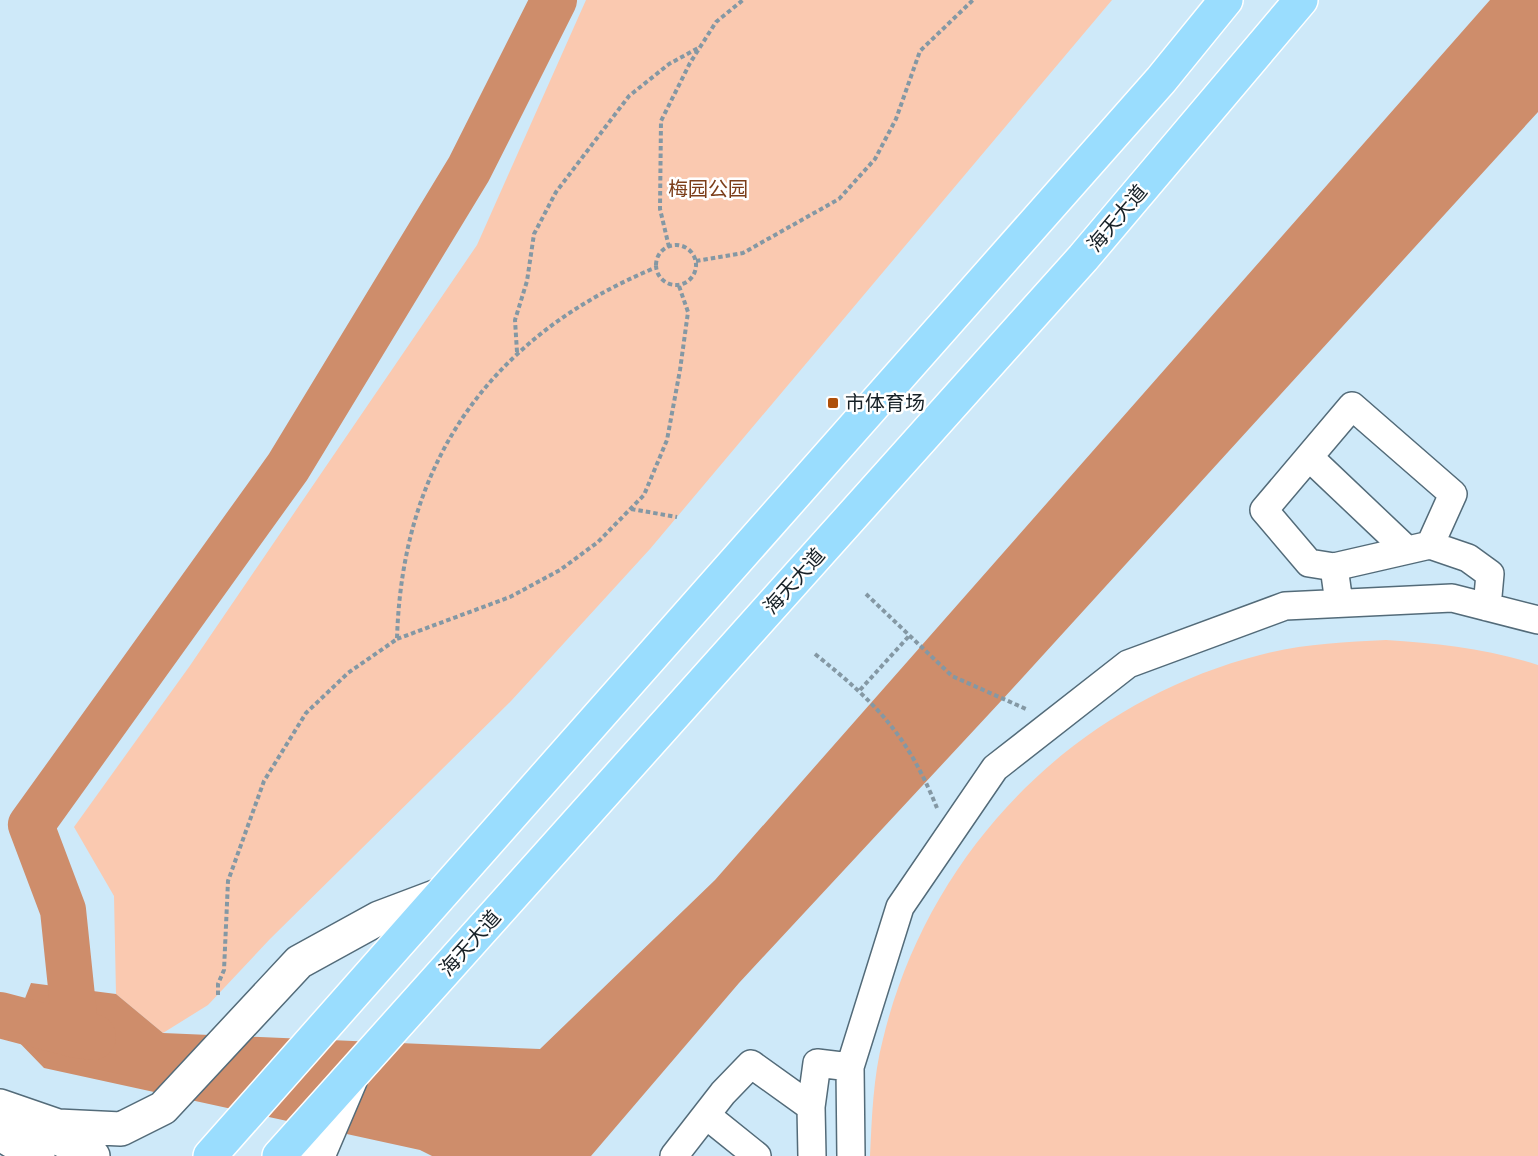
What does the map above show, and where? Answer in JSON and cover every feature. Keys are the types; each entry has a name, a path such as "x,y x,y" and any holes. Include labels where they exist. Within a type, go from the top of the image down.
{"main road":[{"path":"210,1156 1130,116 1226,0"},
{"name":"海天大道","path":"279,1156 1083,258 1301,0"}],"street":[{"path":"1418,548 1453,494 1352,406 1264,510 1309,563 1334,567 1418,548 1468,558 1490,574 1487,607"},
{"path":"1308,457 1418,548"},
{"path":"1334,567 1339,603"},
{"path":"851,1156 850,1067 900,907 995,768 1128,664 1285,606 1452,598 1538,620"},
{"path":"4,1128 58,1126 121,1129 163,1108 299,962 379,918 440,895"},
{"path":"812,1156 811,1107 817,1063 850,1067"},
{"path":"674,1156 751,1064 811,1107"},
{"path":"318,1156 354,1073"},
{"path":"706,1115 757,1156"},
{"path":"4,1128 38,1156"},
{"path":"4,1128 93,1156"}],"path":[{"path":"669,247 660,209 661,122 700,47 716,22 743,0"},
{"path":"696,261 743,253 839,199 875,159 897,119 920,51 973,0"},
{"path":"517,352 515,320 528,281 534,234 556,192 629,96 669,64 700,47"},
{"path":"683,246 689,249 696,261 695,274 686,284 667,283 658,274 659,255 669,247 683,246"},
{"path":"397,639 398,615 409,539 431,474 468,406 517,352 555,321 621,282 657,267"},
{"path":"218,995 218,984 224,970 228,881 264,781 306,713 348,673 397,639 510,597 560,570 598,542 644,495 667,440 681,370 688,312 679,285"},
{"path":"630,508 677,517"},
{"path":"866,594 952,676 1002,700"},
{"path":"860,690 909,636"},
{"path":"815,654 860,690 901,734 926,779"}],"green space":[{"name":"梅园公园","path":"586,0 1112,0 650,549 511,701 270,939 208,1005 163,1033 116,994 114,896 74,827 189,667 477,245"},
{"path":"1386,640 1463,648 1538,665 1538,1156 870,1156 877,1068 883,1039 904,971 935,907 973,848 1018,795 1070,748 1129,709 1192,678 1275,651 1322,644"}],"shaded area":[{"path":"1490,0 1538,0 1538,112 1002,700 739,983 591,1156 432,1156 420,1150 44,1068 11,1034 31,983 116,994 163,1033 540,1049 715,880"}],"waterway":[{"path":"93,1037 76,1035 63,910 31,825 288,467 469,169 554,0"},
{"path":"0,1015 76,1035"}],"place":[{"name":"市体育场","path":"833,403"}]}
